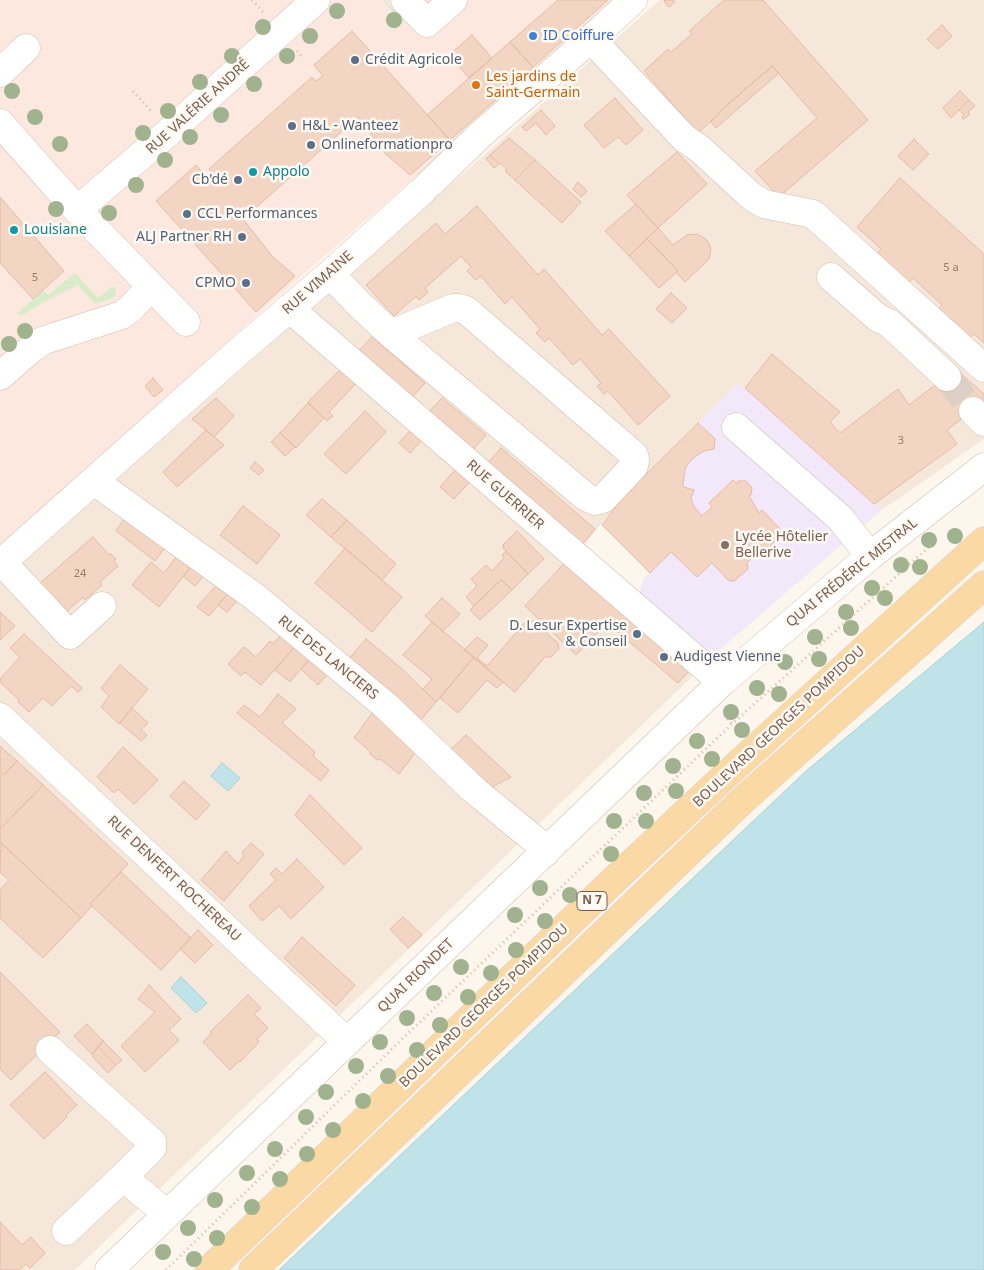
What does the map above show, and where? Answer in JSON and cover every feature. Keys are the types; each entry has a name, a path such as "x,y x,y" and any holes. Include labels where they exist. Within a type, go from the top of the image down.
{"main road":[{"name":"BOULEVARD GEORGES POMPIDOU","path":"209,1270 720,780 984,541"},
{"name":"N 7","path":"253,1270 743,800 984,585"}],"street":[{"name":"RUE VALÉRIE ANDRÉ","path":"77,210 170,132 316,0"},
{"path":"405,0 427,23 453,0"},
{"name":"RUE VIMAINE","path":"1,563 289,308 330,274 422,191 480,135 633,0"},
{"path":"591,39 684,138 700,148 751,196 764,204 813,214 984,368"},
{"path":"0,73 26,48"},
{"path":"0,122 77,210 186,322"},
{"path":"330,274 391,334 586,497 595,501 603,499 634,466 634,455 466,310 453,308 391,334"},
{"path":"831,277 878,318 889,323 947,377"},
{"path":"0,376 42,341 130,310 151,287"},
{"name":"RUE GUERRIER","path":"289,308 722,682"},
{"path":"736,426 840,518 870,556"},
{"name":"QUAI FRÉDÉRIC MISTRAL","path":"722,682 870,556 984,467"},
{"name":"RUE DES LANCIERS","path":"94,481 255,597 379,700 474,790 536,840 545,853"},
{"path":"1,563 70,635 102,606"},
{"name":"QUAI RIONDET","path":"109,1270 722,682"},
{"name":"RUE DENFERT ROCHEREAU","path":"0,716 346,1041"},
{"path":"50,1050 152,1142 152,1148 66,1231"},
{"path":"123,1178 167,1214"}],"path":[{"path":"133,91 158,117"},
{"path":"166,1270 397,1044 732,724 933,543"}],"shaded area":[{"path":"0,0 615,0 614,3 259,313 0,547"},
{"path":"660,0 984,0 984,439 882,510 739,383 624,496 573,559 699,670 75,1270 0,1270 0,582"},
{"path":"739,383 882,510 709,659 638,598 644,578 650,572 602,525 624,496"}],"green space":[{"path":"383,0 404,21 395,30 385,19 393,12"},
{"path":"75,273 98,298 113,286 116,295 111,299 95,304 78,285 21,316 18,313 43,290 48,295"}],"water":[{"path":"984,622 984,1270 279,1270 806,771"},
{"path":"222,763 240,778 228,791 211,776"},
{"path":"181,977 207,1003 196,1013 171,988"}],"building":[{"path":"558,0 608,0 533,67 510,42"},
{"path":"665,0 673,0 675,2 669,7"},
{"path":"724,0 763,0 868,120 779,197 755,171 817,118 772,66 698,133 644,71 668,49 671,52 692,34 689,31"},
{"path":"942,25 952,36 938,49 927,39"},
{"name":"Appolo","path":"352,31 450,140 410,175 386,154 358,117 243,219 272,256 295,276 256,312 156,201 196,165 212,184 218,179 209,169 312,77 316,81 323,76 314,65"},
{"path":"472,35 492,58 469,78 449,55"},
{"path":"510,42 533,67 450,140 427,115"},
{"path":"772,66 779,73 716,128 711,122 718,113"},
{"path":"960,91 969,100 951,118 943,108"},
{"path":"615,98 643,130 626,145 618,137 604,148 584,125"},
{"path":"969,100 975,106 964,119 962,118 964,115 959,110"},
{"path":"541,110 555,126 546,135 536,123 526,131 522,127"},
{"path":"509,138 535,160 515,180 490,155"},
{"path":"914,139 929,154 913,170 898,156"},
{"path":"677,152 707,184 658,228 627,195"},
{"path":"490,155 499,164 494,168 486,159"},
{"path":"535,160 581,202 562,223 515,180"},
{"path":"900,178 984,254 984,343 974,334 968,340 936,311 942,305 913,278 907,285 875,256 881,249 857,227"},
{"path":"578,182 587,191 581,197 573,189"},
{"name":"Louisiane","path":"0,197 64,271 33,299 0,263"},
{"path":"636,204 658,228 629,256 605,231"},
{"path":"477,206 538,275 544,269 602,335 609,329 670,396 638,425 608,391 604,394 597,386 601,383 580,359 573,365 549,338 545,342 536,333 540,329 512,297 505,304 481,276 476,280 467,271 471,267 461,256 425,288 428,292 419,300 416,296 394,316 366,285 436,223 445,234"},
{"path":"658,228 673,245 687,235 697,234 706,239 709,244 711,249 709,259 685,282 676,272 678,271 647,239"},
{"path":"647,239 678,271 659,288 629,256"},
{"path":"671,293 687,308 672,323 656,309"},
{"path":"372,337 425,383 409,401 356,354"},
{"path":"772,354 840,412 830,422 840,433 898,389 909,405 956,369 984,394 984,402 947,430 957,444 874,504 745,388"},
{"path":"345,365 361,378 329,412 333,416 327,421 308,402"},
{"path":"153,378 163,390 154,397 145,386"},
{"path":"216,398 234,416 214,437 192,419"},
{"path":"442,398 486,435 470,453 426,415"},
{"path":"308,403 324,418 296,448 280,433"},
{"path":"365,411 386,432 346,474 324,454"},
{"path":"698,423 715,439 714,449 704,451 696,456 685,469 683,487 694,490 691,498 694,507 702,516 712,507 709,503 733,480 737,484 738,481 746,481 752,488 751,495 749,496 759,513 762,510 784,533 760,556 757,553 747,563 748,569 734,581 729,581 712,563 697,577 671,552 650,573 602,525 624,496"},
{"path":"415,425 427,435 410,453 399,443"},
{"path":"206,430 224,445 177,487 163,472"},
{"path":"280,433 295,447 285,456 271,442"},
{"path":"501,448 595,529 579,548 485,466"},
{"path":"255,462 264,470 259,475 250,468"},
{"path":"460,464 475,476 454,499 440,487"},
{"path":"322,499 347,520 331,537 306,515"},
{"path":"243,506 280,535 257,564 220,535"},
{"path":"128,513 169,542 155,561 116,531"},
{"path":"347,520 396,564 382,580 331,537"},
{"path":"517,531 544,559 528,574 503,548 503,545"},
{"path":"93,537 109,555 111,554 116,559 114,561 118,566 100,582 102,585 85,600 83,597 65,613 39,584"},
{"path":"345,548 402,597 372,632 315,583"},
{"path":"506,551 528,574 512,590 501,580 474,606 466,597 477,586 471,579 486,565 492,571 504,558 502,555"},
{"path":"176,557 190,568 159,607 132,585 151,562 164,573"},
{"path":"569,558 693,667 678,683 607,623 576,655 525,606"},
{"path":"195,562 208,571 195,586 183,576"},
{"path":"221,580 232,589 209,616 197,607"},
{"path":"501,580 512,590 480,620 470,610"},
{"path":"232,589 237,601 227,612 218,605"},
{"path":"442,598 460,614 443,631 425,616"},
{"path":"0,612 15,626 0,640"},
{"path":"529,618 558,643 559,649 551,657 545,657 515,692 464,650 477,637 488,645 477,658 487,666"},
{"path":"432,622 474,657 436,702 423,689 432,679 403,655"},
{"path":"286,629 300,641 261,685 245,672 241,676 228,664 244,647 256,657 270,641 273,644"},
{"path":"24,634 82,688 78,692 71,686 52,706 43,698 29,712 18,702 19,700 0,682 0,679 20,657 10,648"},
{"path":"366,639 401,668 436,702 419,722 347,661"},
{"path":"296,645 313,655 290,682 275,670"},
{"path":"315,653 334,668 318,685 301,669"},
{"path":"474,657 503,682 497,688 487,680 458,713 440,698"},
{"path":"120,665 148,689 119,724 101,707 109,696 101,688"},
{"path":"278,694 296,709 282,723 315,752 313,756 329,770 321,781 237,713 244,705 260,717"},
{"path":"132,708 148,723 141,730 147,735 141,741 120,723"},
{"path":"375,709 419,748 399,774 380,759 377,760 370,754 370,751 354,738"},
{"path":"466,735 511,777 492,787 487,786 447,753"},
{"path":"0,746 17,761 4,775 0,771"},
{"path":"123,747 158,780 134,804 118,789 114,793 97,777"},
{"path":"17,761 43,785 0,829 0,771 4,775"},
{"path":"184,781 210,805 196,820 170,796"},
{"path":"43,785 128,864 90,904 92,906 81,918 0,842 0,829"},
{"path":"310,795 362,848 344,865 295,815"},
{"path":"1,843 81,918 43,958 0,918 0,890 9,880 0,872"},
{"path":"251,843 264,854 224,901 201,880 226,851 238,864 244,856 242,853"},
{"path":"297,859 324,887 291,919 279,906 262,921 249,906 276,880 270,874 276,868 282,874"},
{"path":"121,872 191,938 161,970 90,904"},
{"path":"403,917 422,935 408,948 390,929"},
{"path":"198,930 213,945 195,963 180,949"},
{"path":"302,937 355,985 336,1006 284,958"},
{"path":"0,972 60,1032 11,1080 0,1069"},
{"path":"149,985 181,1019 169,1030 179,1040 145,1072 121,1046 155,1012 138,999"},
{"path":"248,995 261,1008 254,1014 268,1028 257,1039 259,1042 230,1070 203,1042 212,1033 210,1032"},
{"path":"87,1024 103,1041 92,1054 74,1036"},
{"path":"103,1041 122,1060 116,1065 98,1047"},
{"path":"98,1047 116,1065 108,1073 92,1056"},
{"path":"45,1072 77,1105 44,1139 10,1105"},
{"path":"0,1222 22,1245 31,1237 45,1253 30,1268 26,1264 19,1270 0,1270"}],"tunnel":[{"path":"947,377 973,411"}],"place":[{"name":"ID Coiffure","path":"533,36"},
{"name":"Crédit Agricole","path":"355,60"},
{"name":"Les jardins de Saint-Germain","path":"476,85"},
{"name":"H&L - Wanteez","path":"292,126"},
{"name":"Onlineformationpro","path":"311,145"},
{"name":"Appolo","path":"253,172"},
{"name":"Cb'dé","path":"238,180"},
{"name":"CCL Performances","path":"187,214"},
{"name":"Louisiane","path":"14,230"},
{"name":"ALJ Partner RH","path":"242,237"},
{"name":"CPMO","path":"246,283"},
{"name":"Lycée Hôtelier Bellerive","path":"725,545"},
{"name":"D. Lesur Expertise & Conseil","path":"637,634"},
{"name":"Audigest Vienne","path":"664,657"}]}
